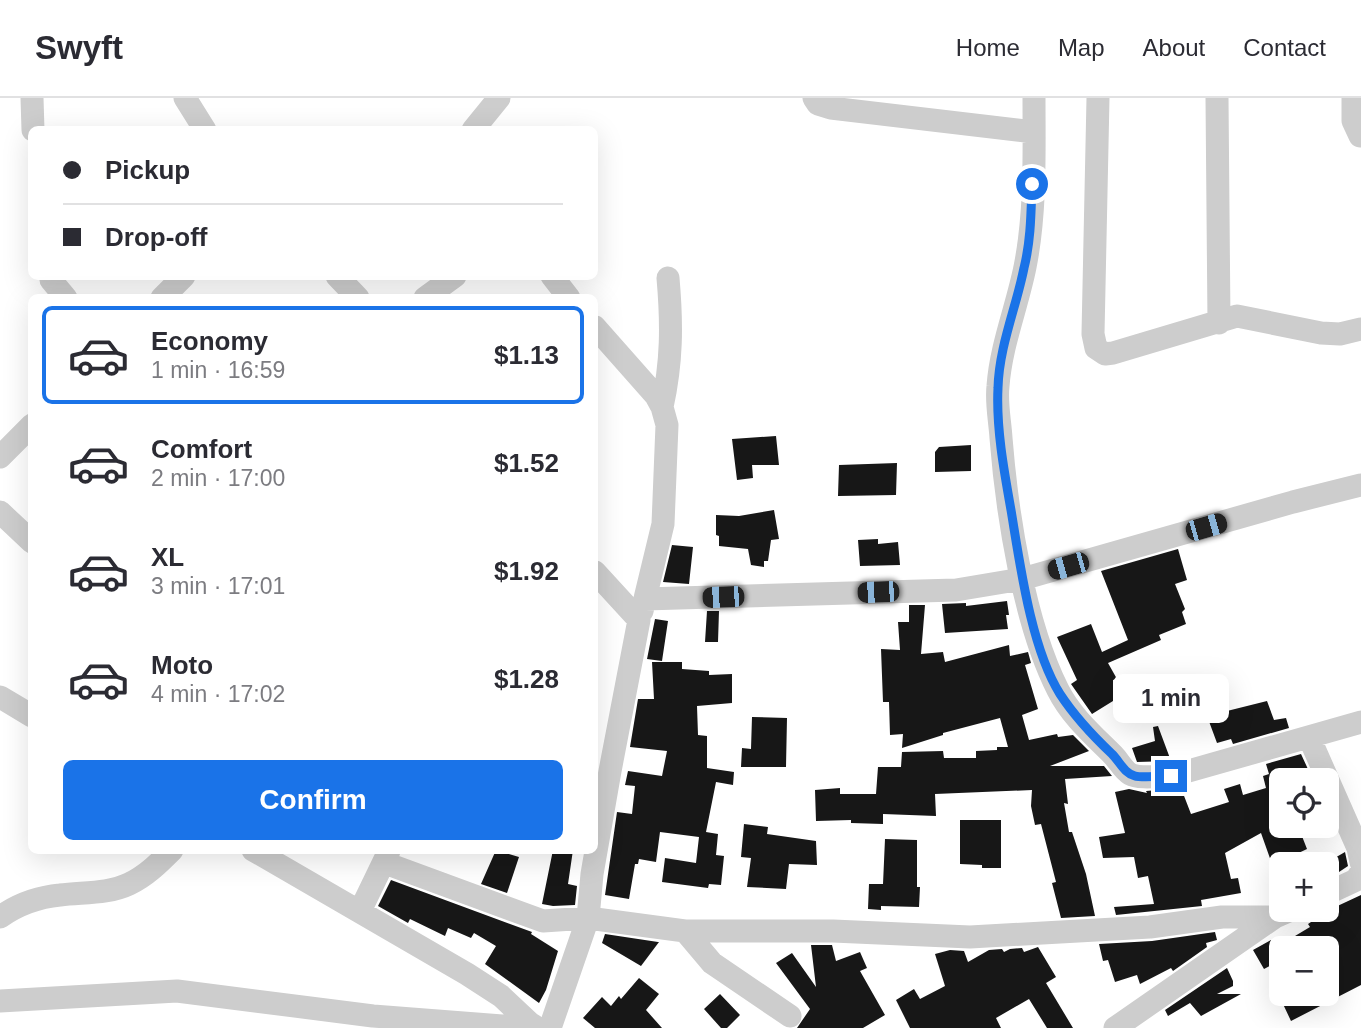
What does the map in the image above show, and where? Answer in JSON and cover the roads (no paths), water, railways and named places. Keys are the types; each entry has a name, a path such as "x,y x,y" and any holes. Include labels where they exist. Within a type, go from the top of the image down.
{"street":[{"path":"33,98 33,126"},
{"path":"185,98 202,126"},
{"path":"476,126 499,98"},
{"path":"814,98 818,104 831,108 1034,132"},
{"path":"1034,98 1030,235 1002,356 998,388 1003,466 1022,579 1043,656 1059,692 1090,734 1115,757 1127,773 1138,778 1150,775 1171,776 1361,722"},
{"path":"1098,98 1094,344 1105,355 1237,316 1321,333 1340,334 1361,329"},
{"path":"1217,98 1219,323"},
{"path":"1353,98 1353,121 1360,136"},
{"path":"662,407 669,378 672,340 668,278"},
{"path":"166,294 180,280"},
{"path":"341,280 354,294"},
{"path":"430,294 450,280"},
{"path":"555,280 566,294"},
{"path":"598,330 656,397 667,425 663,524 602,769 598,811"},
{"path":"0,457 28,429"},
{"path":"598,574 642,610 956,590 1022,579 1361,485"},
{"path":"0,512 28,538"},
{"path":"1309,737 1358,848 1361,862"},
{"path":"0,917 28,902 56,895 107,891 128,884 145,875 168,854"},
{"path":"260,854 500,996 539,1027"},
{"path":"539,1027 588,918 594,854"},
{"path":"360,911 387,857 543,921 588,918 685,931 833,931 970,937 1150,927 1222,917 1269,915"},
{"path":"1339,888 1356,880 1361,872"},
{"path":"1115,1028 1271,922"},
{"path":"685,931 712,963 790,1016"},
{"path":"0,1000 177,991 371,1022 539,1027"}]}
